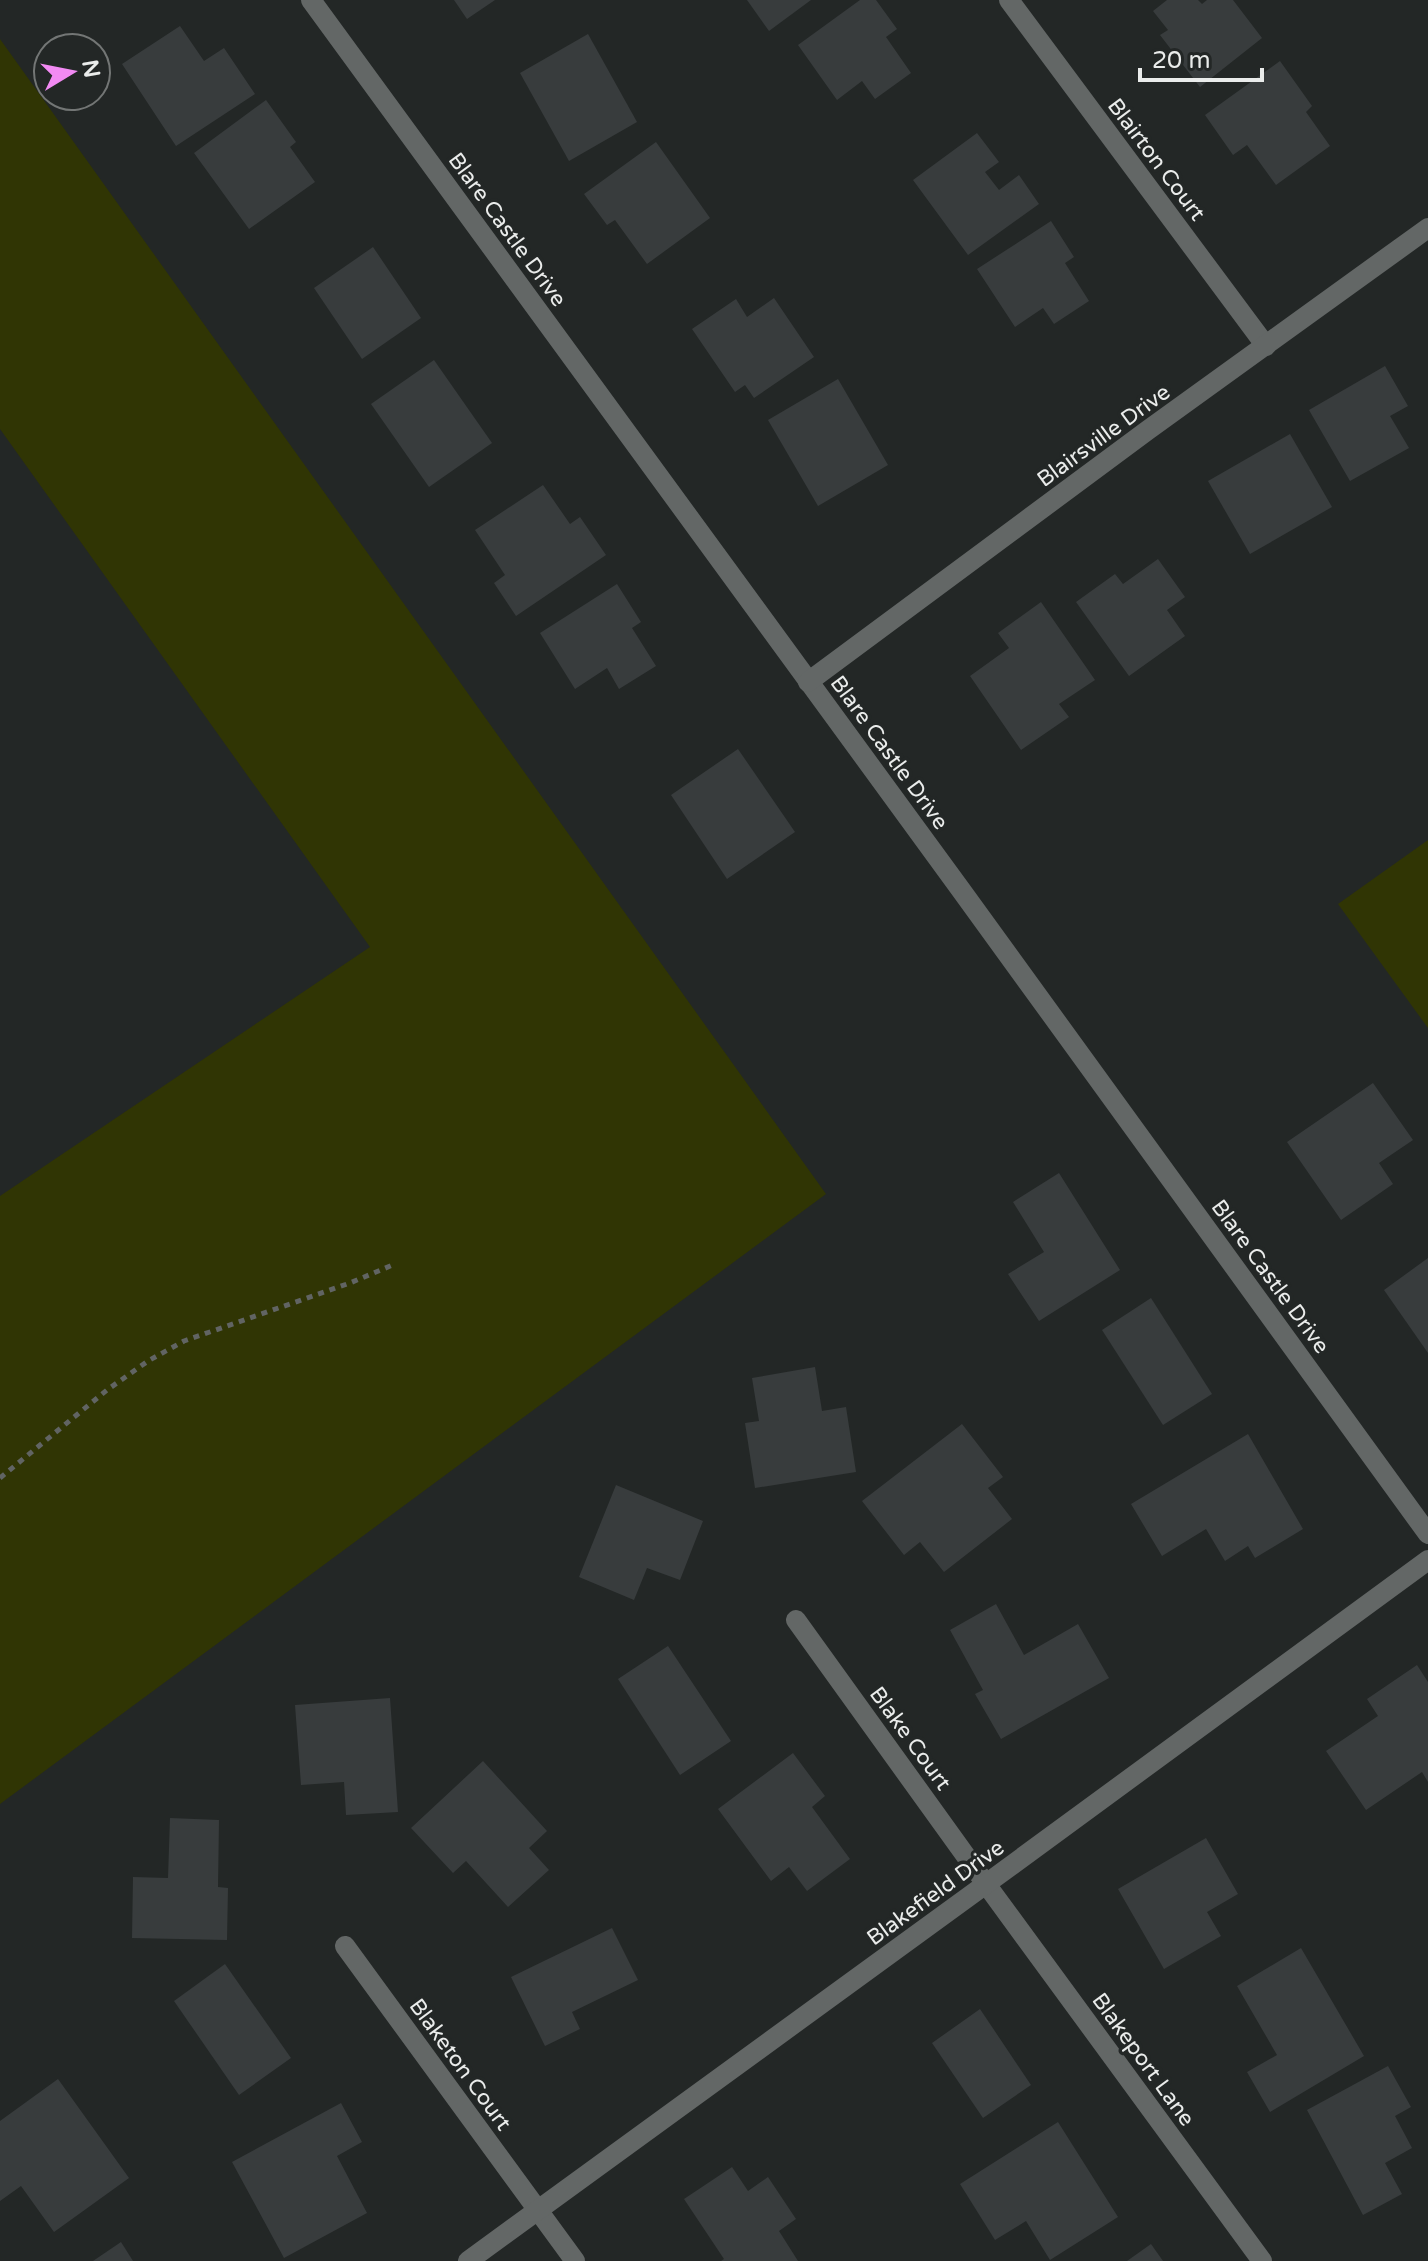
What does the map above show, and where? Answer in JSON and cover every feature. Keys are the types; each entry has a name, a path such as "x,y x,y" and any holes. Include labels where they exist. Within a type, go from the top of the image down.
{"street":[{"name":"Blare Castle Drive","path":"311,0 1428,1534"},
{"name":"Blairton Court","path":"1009,0 1266,346"},
{"name":"Blairsville Drive","path":"808,682 1428,228"},
{"name":"Blakefield Drive","path":"468,2261 1428,1560"},
{"name":"Blake Court","path":"796,1620 986,1884"},
{"name":"Blakeport Lane","path":"986,1884 1262,2261"},
{"name":"Blaketon Court","path":"345,1946 575,2261"}],"path":[{"path":"0,1478 107,1390 148,1361 184,1341 350,1283 395,1264"}],"green space":[{"path":"0,39 32,84 32,112 52,112 826,1194 0,1804 0,1196 370,947 0,429"},
{"path":"1428,840 1428,1028 1338,904"}],"building":[{"path":"454,0 495,0 467,19"},
{"path":"747,0 811,0 769,31"},
{"path":"860,0 876,0 897,29 886,37 911,73 875,99 862,81 837,100 798,45"},
{"path":"1167,0 1198,0 1202,4 1207,0 1233,0 1262,38 1200,87 1160,35 1168,30 1153,11"},
{"path":"180,26 204,61 224,48 255,94 176,146 122,64"},
{"path":"588,34 637,122 569,161 520,73"},
{"path":"1280,61 1312,106 1306,112 1330,146 1276,185 1247,145 1233,155 1205,115"},
{"path":"266,100 296,142 290,147 315,182 249,229 194,153"},
{"path":"977,133 999,162 985,172 999,190 1019,175 1039,204 968,255 913,180"},
{"path":"656,142 710,218 647,264 615,220 607,225 584,194"},
{"path":"1051,221 1074,257 1065,263 1089,301 1054,324 1043,308 1015,327 977,269"},
{"path":"373,247 421,318 362,359 314,288"},
{"path":"774,298 814,357 754,398 745,385 735,392 692,329 736,299 747,317"},
{"path":"434,360 492,443 429,487 371,404"},
{"path":"1385,366 1408,406 1390,416 1409,448 1350,481 1309,410"},
{"path":"838,379 888,465 818,506 768,420"},
{"path":"1290,434 1332,507 1250,554 1208,481"},
{"path":"543,485 570,524 580,517 606,555 516,616 494,583 505,575 475,530"},
{"path":"1158,559 1185,597 1167,610 1185,636 1129,676 1076,602 1115,574 1123,584"},
{"path":"617,584 641,622 632,628 656,666 619,689 607,668 575,689 540,633"},
{"path":"1041,602 1095,680 1059,704 1069,717 1021,750 970,676 1009,648 998,633"},
{"path":"738,749 795,832 727,879 671,795"},
{"path":"1373,1083 1413,1140 1379,1163 1393,1184 1341,1220 1287,1142"},
{"path":"1059,1173 1120,1270 1039,1321 1008,1274 1044,1252 1013,1202"},
{"path":"1428,1258 1428,1353 1384,1290"},
{"path":"1151,1298 1212,1394 1163,1425 1102,1330"},
{"path":"815,1367 822,1411 846,1407 856,1472 755,1488 745,1423 759,1421 752,1378"},
{"path":"962,1424 1003,1477 988,1488 1012,1519 944,1572 920,1542 904,1555 862,1501"},
{"path":"1248,1434 1303,1529 1255,1558 1248,1546 1225,1561 1206,1529 1162,1556 1131,1504"},
{"path":"616,1485 703,1521 680,1580 647,1568 634,1600 579,1577"},
{"path":"996,1604 1024,1655 1078,1624 1109,1678 1001,1739 975,1694 983,1690 950,1630"},
{"path":"668,1646 731,1741 680,1775 618,1679"},
{"path":"1417,1665 1428,1682 1428,1782 1422,1772 1366,1810 1326,1751 1378,1716 1367,1699"},
{"path":"390,1698 398,1812 346,1815 344,1782 301,1785 295,1705"},
{"path":"793,1753 825,1796 812,1807 850,1859 807,1891 789,1867 771,1881 718,1809"},
{"path":"483,1761 547,1831 529,1848 549,1870 508,1907 466,1861 453,1873 411,1828"},
{"path":"170,1818 219,1820 218,1887 228,1888 227,1940 132,1938 133,1877 168,1878"},
{"path":"1206,1838 1238,1894 1207,1912 1221,1936 1164,1969 1118,1889"},
{"path":"612,1928 638,1980 572,2012 580,2029 545,2046 511,1977"},
{"path":"1301,1948 1364,2056 1270,2112 1247,2072 1277,2055 1237,1986"},
{"path":"225,1964 291,2058 239,2095 174,2001"},
{"path":"980,2009 1031,2085 983,2118 932,2043"},
{"path":"1388,2066 1411,2107 1395,2116 1412,2148 1385,2163 1402,2194 1363,2215 1307,2110"},
{"path":"58,2079 129,2178 54,2232 21,2186 0,2201 0,2121"},
{"path":"341,2103 362,2142 337,2156 367,2213 284,2258 232,2162"},
{"path":"1058,2122 1118,2217 1050,2260 1026,2221 995,2240 960,2184"},
{"path":"732,2167 748,2191 768,2177 796,2219 779,2231 798,2261 721,2261 724,2259 684,2199"},
{"path":"121,2242 133,2261 93,2261"},
{"path":"1151,2244 1163,2261 1127,2261"}]}
